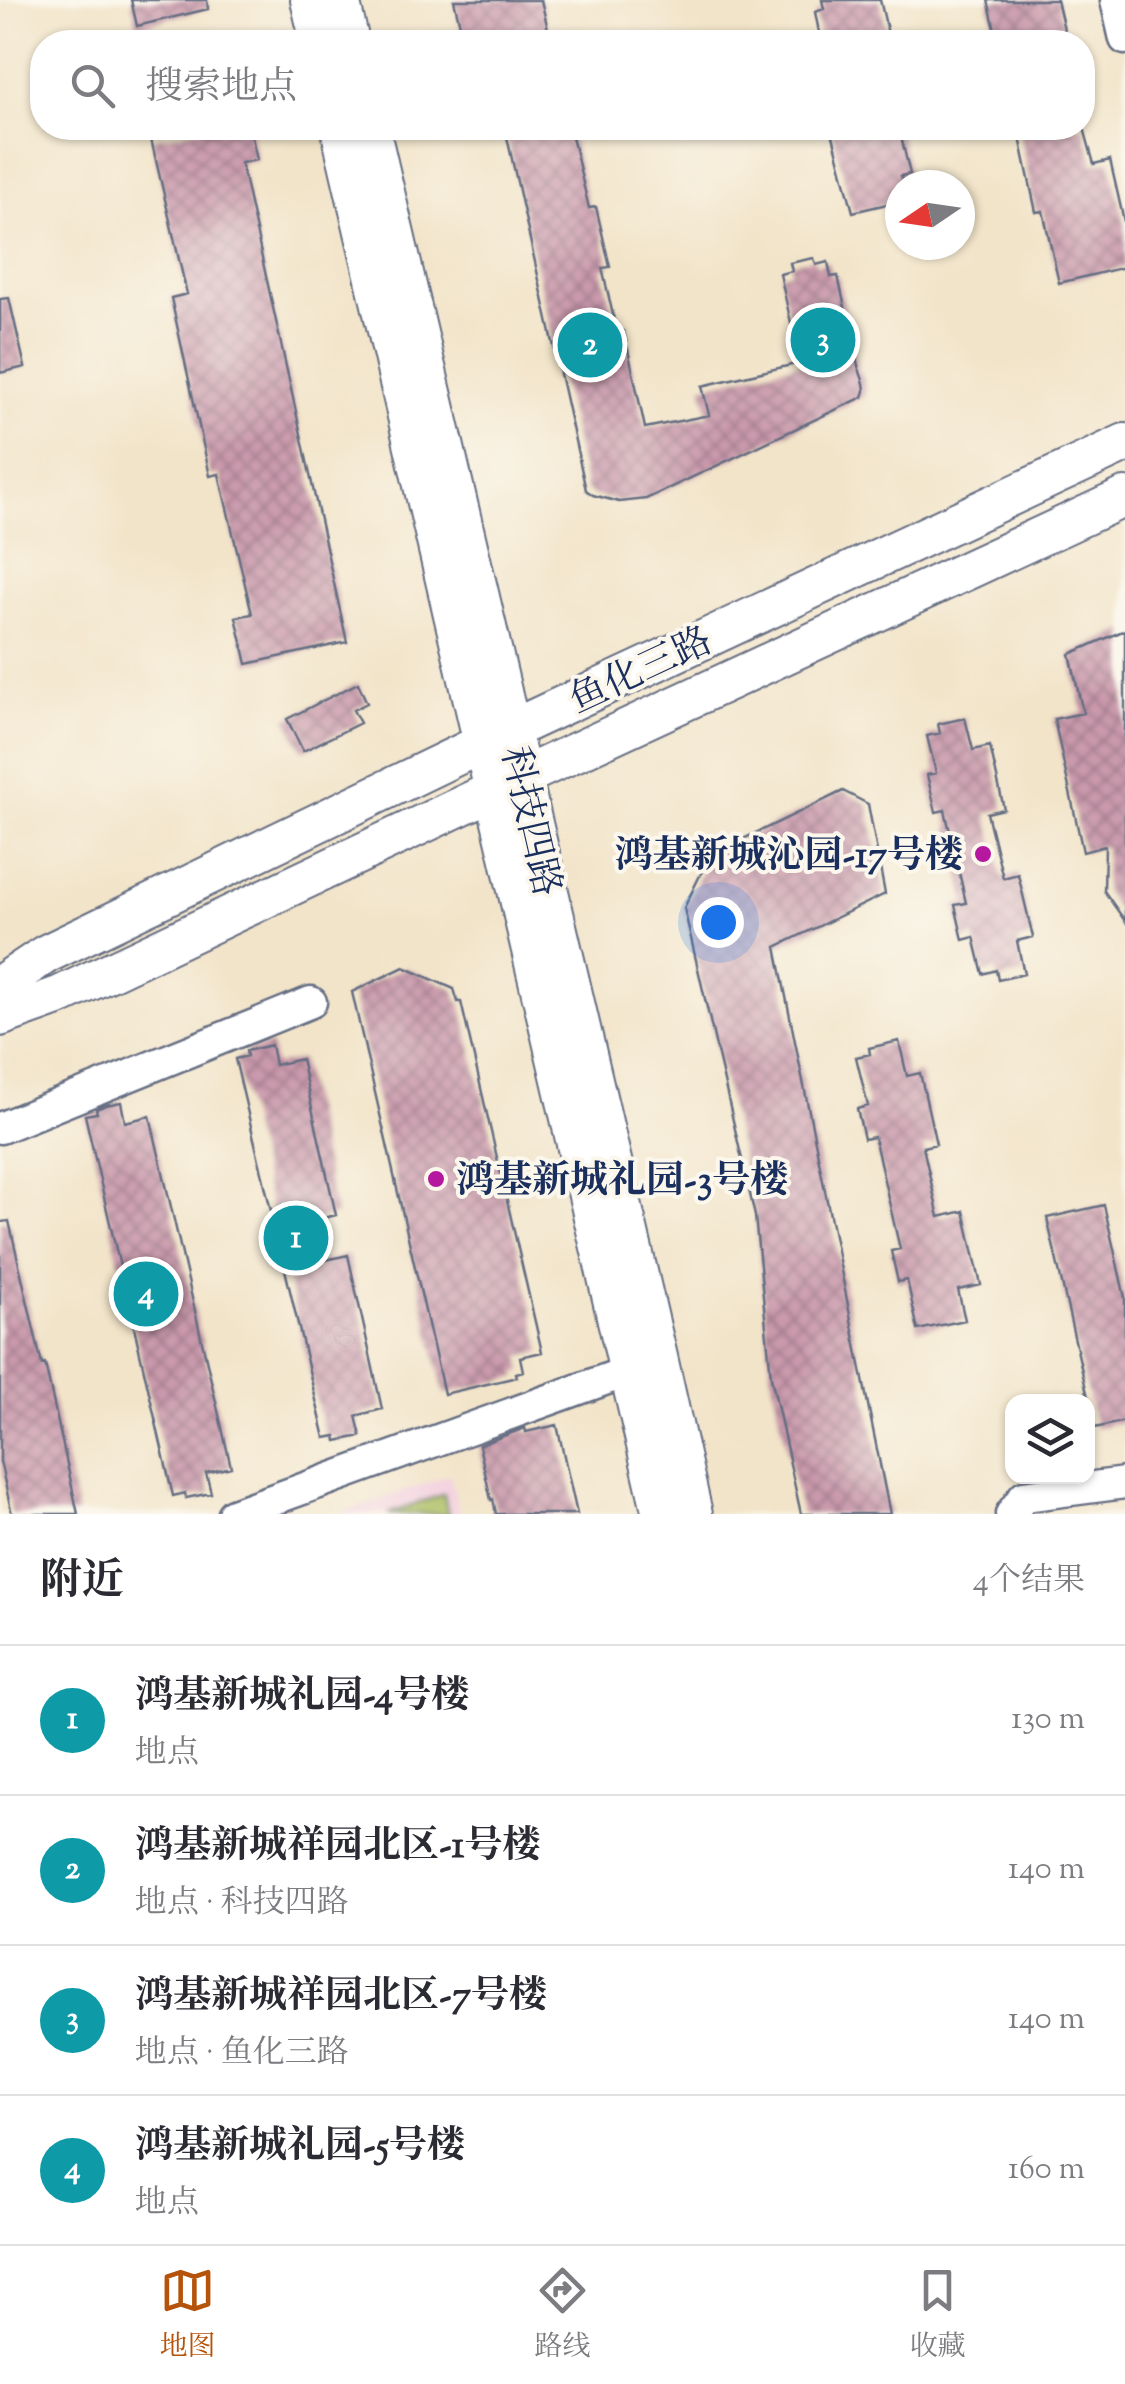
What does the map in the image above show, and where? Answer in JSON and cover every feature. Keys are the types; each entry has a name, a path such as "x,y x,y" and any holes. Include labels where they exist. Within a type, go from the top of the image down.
{"street":[{"path":"310,0 317,30"},
{"path":"340,0 347,30"},
{"path":"1116,0 1125,39"},
{"name":"科技四路","path":"343,140 497,736"},
{"name":"科技四路","path":"373,140 508,784 692,1514"},
{"name":"鱼化三路","path":"0,985 46,954 497,736 1125,443"},
{"name":"鱼化三路","path":"0,1017 61,995 1125,498"},
{"name":"科技四路","path":"508,784 662,1514"},
{"path":"0,1128 311,1002"},
{"path":"233,1514 629,1370"},
{"path":"1011,1514 1024,1496 1125,1483"}],"shaded area":[{"path":"450,1475 459,1514 339,1514"}],"green space":[{"path":"444,1494 448,1514 388,1514"}],"building":[{"path":"131,0 207,0 208,9 137,26"},
{"path":"454,0 541,0 548,30 461,30"},
{"path":"822,0 880,0 887,30 819,30 815,12 824,9"},
{"path":"988,0 1057,0 1064,30 995,30"},
{"path":"151,140 253,140 257,160 241,163 347,642 247,664 236,617 252,614 219,474 210,476 171,298 187,294"},
{"path":"508,140 573,140 589,208 596,207 610,267 602,268 617,332 624,331 645,428 709,415 702,386 800,363 780,274 792,271 790,263 814,258 816,265 828,262 831,277 838,276 864,383 863,397 646,499 619,502 586,490"},
{"path":"834,140 902,140 909,170 885,170 885,205 853,212"},
{"path":"1021,140 1087,140 1094,164 1110,160 1125,226 1125,267 1059,283 1043,211 1036,212"},
{"path":"9,298 25,367 0,373 0,299"},
{"path":"1125,630 1125,921 1104,891 1105,846 1083,852 1054,719 1083,713 1070,654"},
{"path":"358,683 367,703 353,710 360,723 303,751 287,719"},
{"name":"鸿基新城沁园-17号楼","path":"965,718 973,750 990,746 1004,809 987,813 1003,878 1018,874 1033,937 1017,941 1024,974 998,980 996,970 983,974 974,937 963,940 955,905 966,903 945,810 936,812 927,775 936,773 927,736 940,733 938,724"},
{"path":"843,791 868,804 885,894 776,947 890,1514 801,1514 771,1377 755,1216 684,908 710,855"},
{"name":"鸿基新城礼园-3号楼","path":"404,967 454,989 461,1002 542,1352 520,1357 523,1371 516,1373 517,1377 444,1394 352,992"},
{"path":"899,1041 907,1076 920,1073 936,1144 923,1147 939,1217 964,1211 981,1285 958,1290 965,1320 918,1330 907,1280 898,1282 891,1251 900,1249 874,1137 864,1139 857,1109 868,1106 856,1057 870,1054 869,1048"},
{"path":"271,1045 275,1065 301,1059 336,1215 311,1221 321,1261 348,1255 382,1409 356,1416 361,1436 337,1441 336,1436 325,1438 235,1059 247,1056 246,1051"},
{"path":"121,1102 125,1122 150,1116 231,1467 206,1473 211,1493 186,1498 185,1493 173,1496 85,1115"},
{"path":"1104,1205 1125,1298 1125,1421 1095,1428 1095,1394 1087,1394 1047,1218"},
{"path":"9,1221 78,1514 12,1514 0,1461 0,1222"},
{"path":"557,1425 577,1514 496,1514 479,1445 525,1428 526,1432"}],"place":[{"name":"鸿基新城祥园北区-7号楼","path":"823,340"},
{"name":"鸿基新城祥园北区-1号楼","path":"590,345"},
{"name":"鸿基新城沁园-17号楼","path":"983,854"},
{"name":"鸿基新城礼园-3号楼","path":"436,1179"},
{"name":"鸿基新城礼园-4号楼","path":"296,1238"},
{"name":"鸿基新城礼园-5号楼","path":"146,1294"}]}
